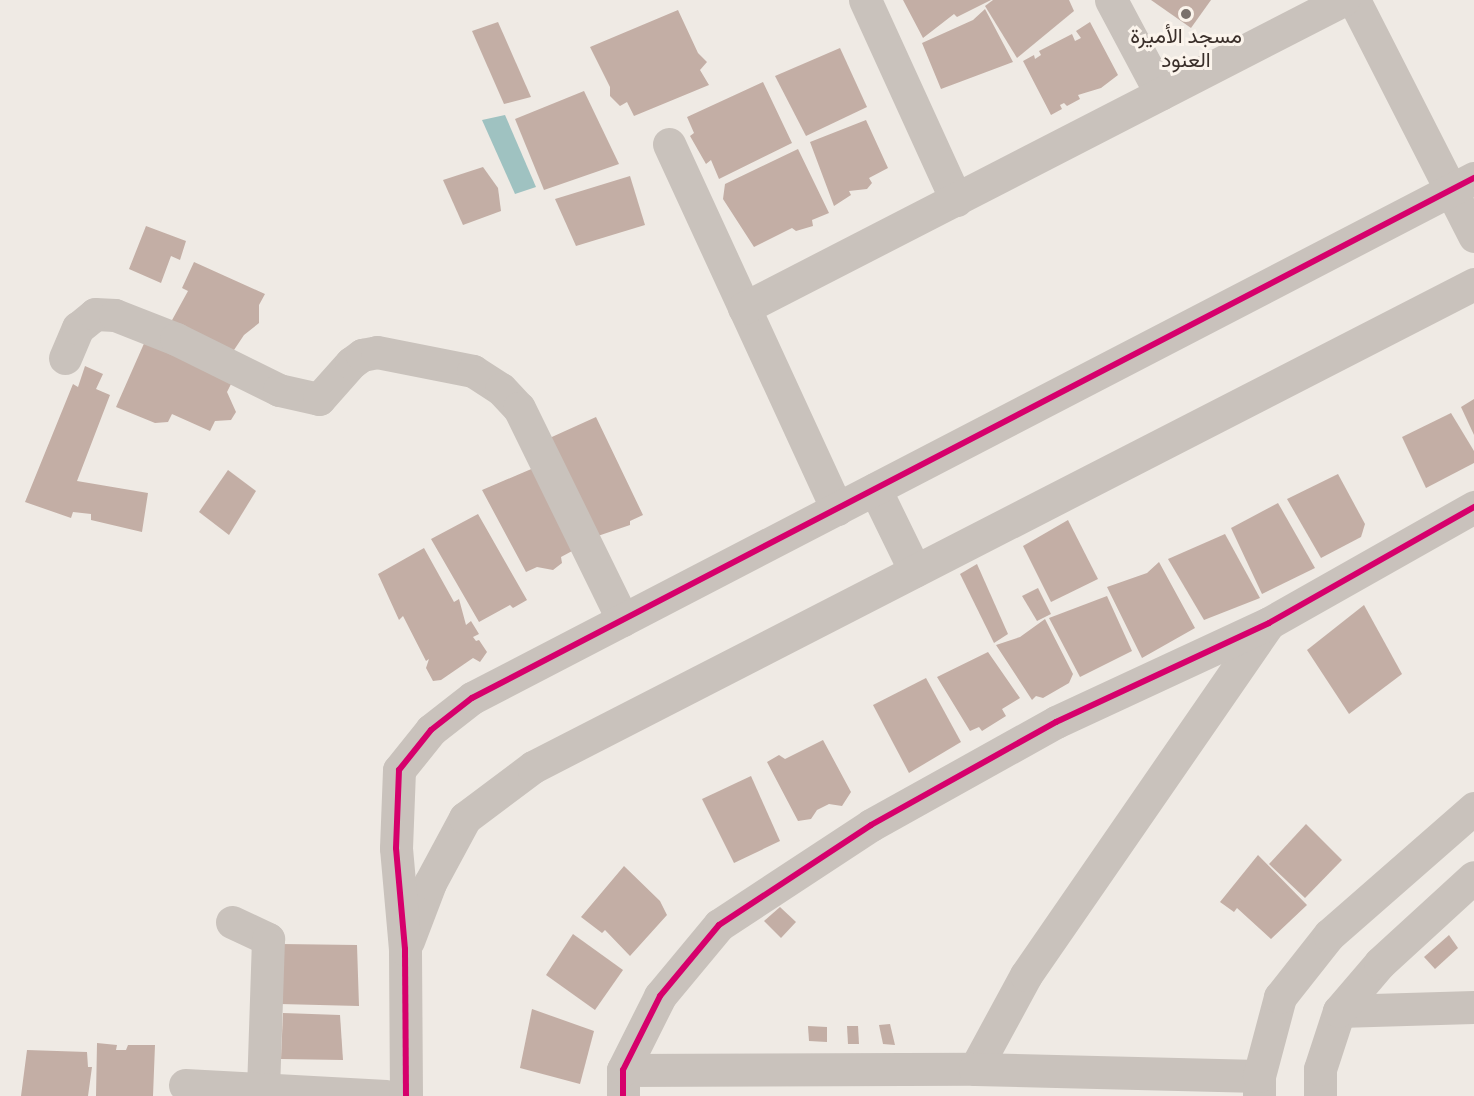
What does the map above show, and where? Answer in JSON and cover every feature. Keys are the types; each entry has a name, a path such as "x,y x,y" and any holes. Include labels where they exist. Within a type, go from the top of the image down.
{"street":[{"path":"865,0 956,200"},
{"path":"1111,0 1161,94"},
{"path":"744,308 1343,0"},
{"path":"1354,0 1462,184 1474,236"},
{"path":"669,144 837,509"},
{"path":"406,1096 405,949 396,848 399,770 431,730 472,698 1462,184"},
{"path":"405,949 430,883 465,818 533,767 1474,284"},
{"path":"65,358 78,328 95,314 115,315 176,339 279,390 319,399 351,363 362,355 377,352 473,371 501,389 519,408 623,620"},
{"path":"875,489 915,571"},
{"path":"1474,507 1269,623 1056,722 871,825 718,925 660,996 623,1083 975,1069 1259,1086 1280,997 1329,935 1474,808"},
{"path":"975,1069 1026,975 1269,623"},
{"path":"1320,1096 1320,1069 1339,1011 1380,963 1474,877"},
{"path":"232,922 268,939 263,1089"},
{"path":"1339,1011 1474,1007"},
{"path":"185,1086 386,1096"}],"water":[{"path":"505,115 536,187 515,194 482,120"}],"building":[{"path":"903,0 991,0 957,17 954,14 923,38"},
{"path":"993,0 1069,0 1074,11 1017,58 985,6"},
{"name":"مسجد الأميرة العنود","path":"1151,0 1211,0 1191,28"},
{"path":"985,9 1013,62 941,89 922,43 973,20"},
{"path":"678,10 698,53 707,62 700,70 709,85 634,116 627,102 620,106 610,96 610,87 590,47"},
{"path":"498,22 531,97 504,104 472,31"},
{"path":"1090,22 1118,75 1101,88 1078,95 1080,99 1067,106 1064,103 1060,105 1062,109 1051,115 1023,61 1034,55 1035,59 1041,55 1039,51 1072,34 1075,41 1081,38 1076,31"},
{"path":"840,48 867,107 806,136 775,76"},
{"path":"763,82 792,143 719,179 711,160 706,164 690,136 694,133 687,117"},
{"path":"584,91 619,164 544,190 515,119"},
{"path":"866,120 888,168 869,178 872,183 867,189 849,191 851,195 834,206 810,142"},
{"path":"798,149 829,213 812,220 813,226 796,231 792,228 754,247 723,199 725,184"},
{"path":"483,167 498,188 501,211 463,225 443,180"},
{"path":"630,176 645,225 576,246 555,199"},
{"path":"146,226 186,241 180,260 171,256 161,283 129,269"},
{"path":"194,262 265,294 259,305 259,323 244,335 232,353 171,322 188,291 182,288"},
{"path":"146,339 233,380 227,392 236,412 231,420 215,421 210,431 172,414 168,422 155,423 116,407"},
{"path":"85,366 103,374 96,389 110,395 77,481 148,493 142,532 91,520 91,514 73,512 71,518 25,502 73,384 78,387"},
{"path":"1474,399 1474,435 1461,407"},
{"path":"1451,413 1474,451 1474,463 1426,488 1402,437"},
{"path":"596,417 643,515 630,521 630,525 589,539 543,441"},
{"path":"536,467 574,550 561,557 562,563 553,570 537,567 526,572 482,490"},
{"path":"228,470 256,491 229,535 199,512"},
{"path":"1338,474 1365,524 1361,537 1321,558 1287,499"},
{"path":"1278,503 1315,568 1262,594 1231,528"},
{"path":"478,514 527,600 513,608 510,605 479,622 431,539"},
{"path":"1068,520 1098,579 1051,602 1023,546"},
{"path":"1225,534 1260,598 1204,620 1168,559"},
{"path":"424,548 454,602 459,599 466,625 471,621 479,634 473,637 476,641 479,640 487,652 480,662 473,658 441,680 433,681 426,668 429,659 426,661 403,616 399,620 378,574"},
{"path":"1159,562 1195,628 1142,658 1107,587 1147,573"},
{"path":"977,564 1008,634 994,643 960,574"},
{"path":"1038,588 1051,614 1037,621 1022,596"},
{"path":"1107,596 1132,651 1080,677 1049,618"},
{"path":"1364,605 1402,674 1349,714 1307,650"},
{"path":"1045,619 1073,674 1069,683 1043,698 1036,696 1032,700 996,645 1020,637"},
{"path":"988,652 1020,698 1002,709 1006,716 982,731 979,727 970,731 937,677"},
{"path":"926,678 961,742 909,773 873,705"},
{"path":"823,740 851,792 842,806 829,804 817,810 811,819 798,821 767,762 779,755 785,759"},
{"path":"751,776 780,841 734,863 702,799"},
{"path":"1306,824 1342,860 1305,898 1269,864"},
{"path":"1258,855 1307,905 1271,939 1237,908 1234,912 1220,902"},
{"path":"624,866 660,901 667,915 630,956 605,930 602,933 581,917"},
{"path":"780,907 796,922 781,938 764,921"},
{"path":"573,934 623,970 595,1010 546,975"},
{"path":"1449,935 1458,948 1435,969 1424,957"},
{"path":"281,944 357,945 359,1006 280,1004 281,959 284,961"},
{"path":"532,1009 594,1031 580,1084 520,1068"},
{"path":"283,1013 340,1015 343,1060 281,1059"},
{"path":"890,1024 895,1045 883,1044 879,1025"},
{"path":"808,1026 827,1027 827,1042 809,1041"},
{"path":"847,1026 858,1026 859,1044 848,1044"},
{"path":"97,1043 117,1045 116,1050 126,1050 128,1045 155,1045 153,1096 96,1096"},
{"path":"27,1050 87,1052 88,1067 92,1067 88,1096 21,1096"}],"cycle path":[{"path":"406,1096 405,949 396,848 399,770 431,730 472,698 1474,178"},
{"path":"623,1096 623,1070 660,996 719,925 871,825 1056,722 1269,623 1474,507"}],"place":[{"name":"مسجد الأميرة العنود","path":"1186,14"}]}
